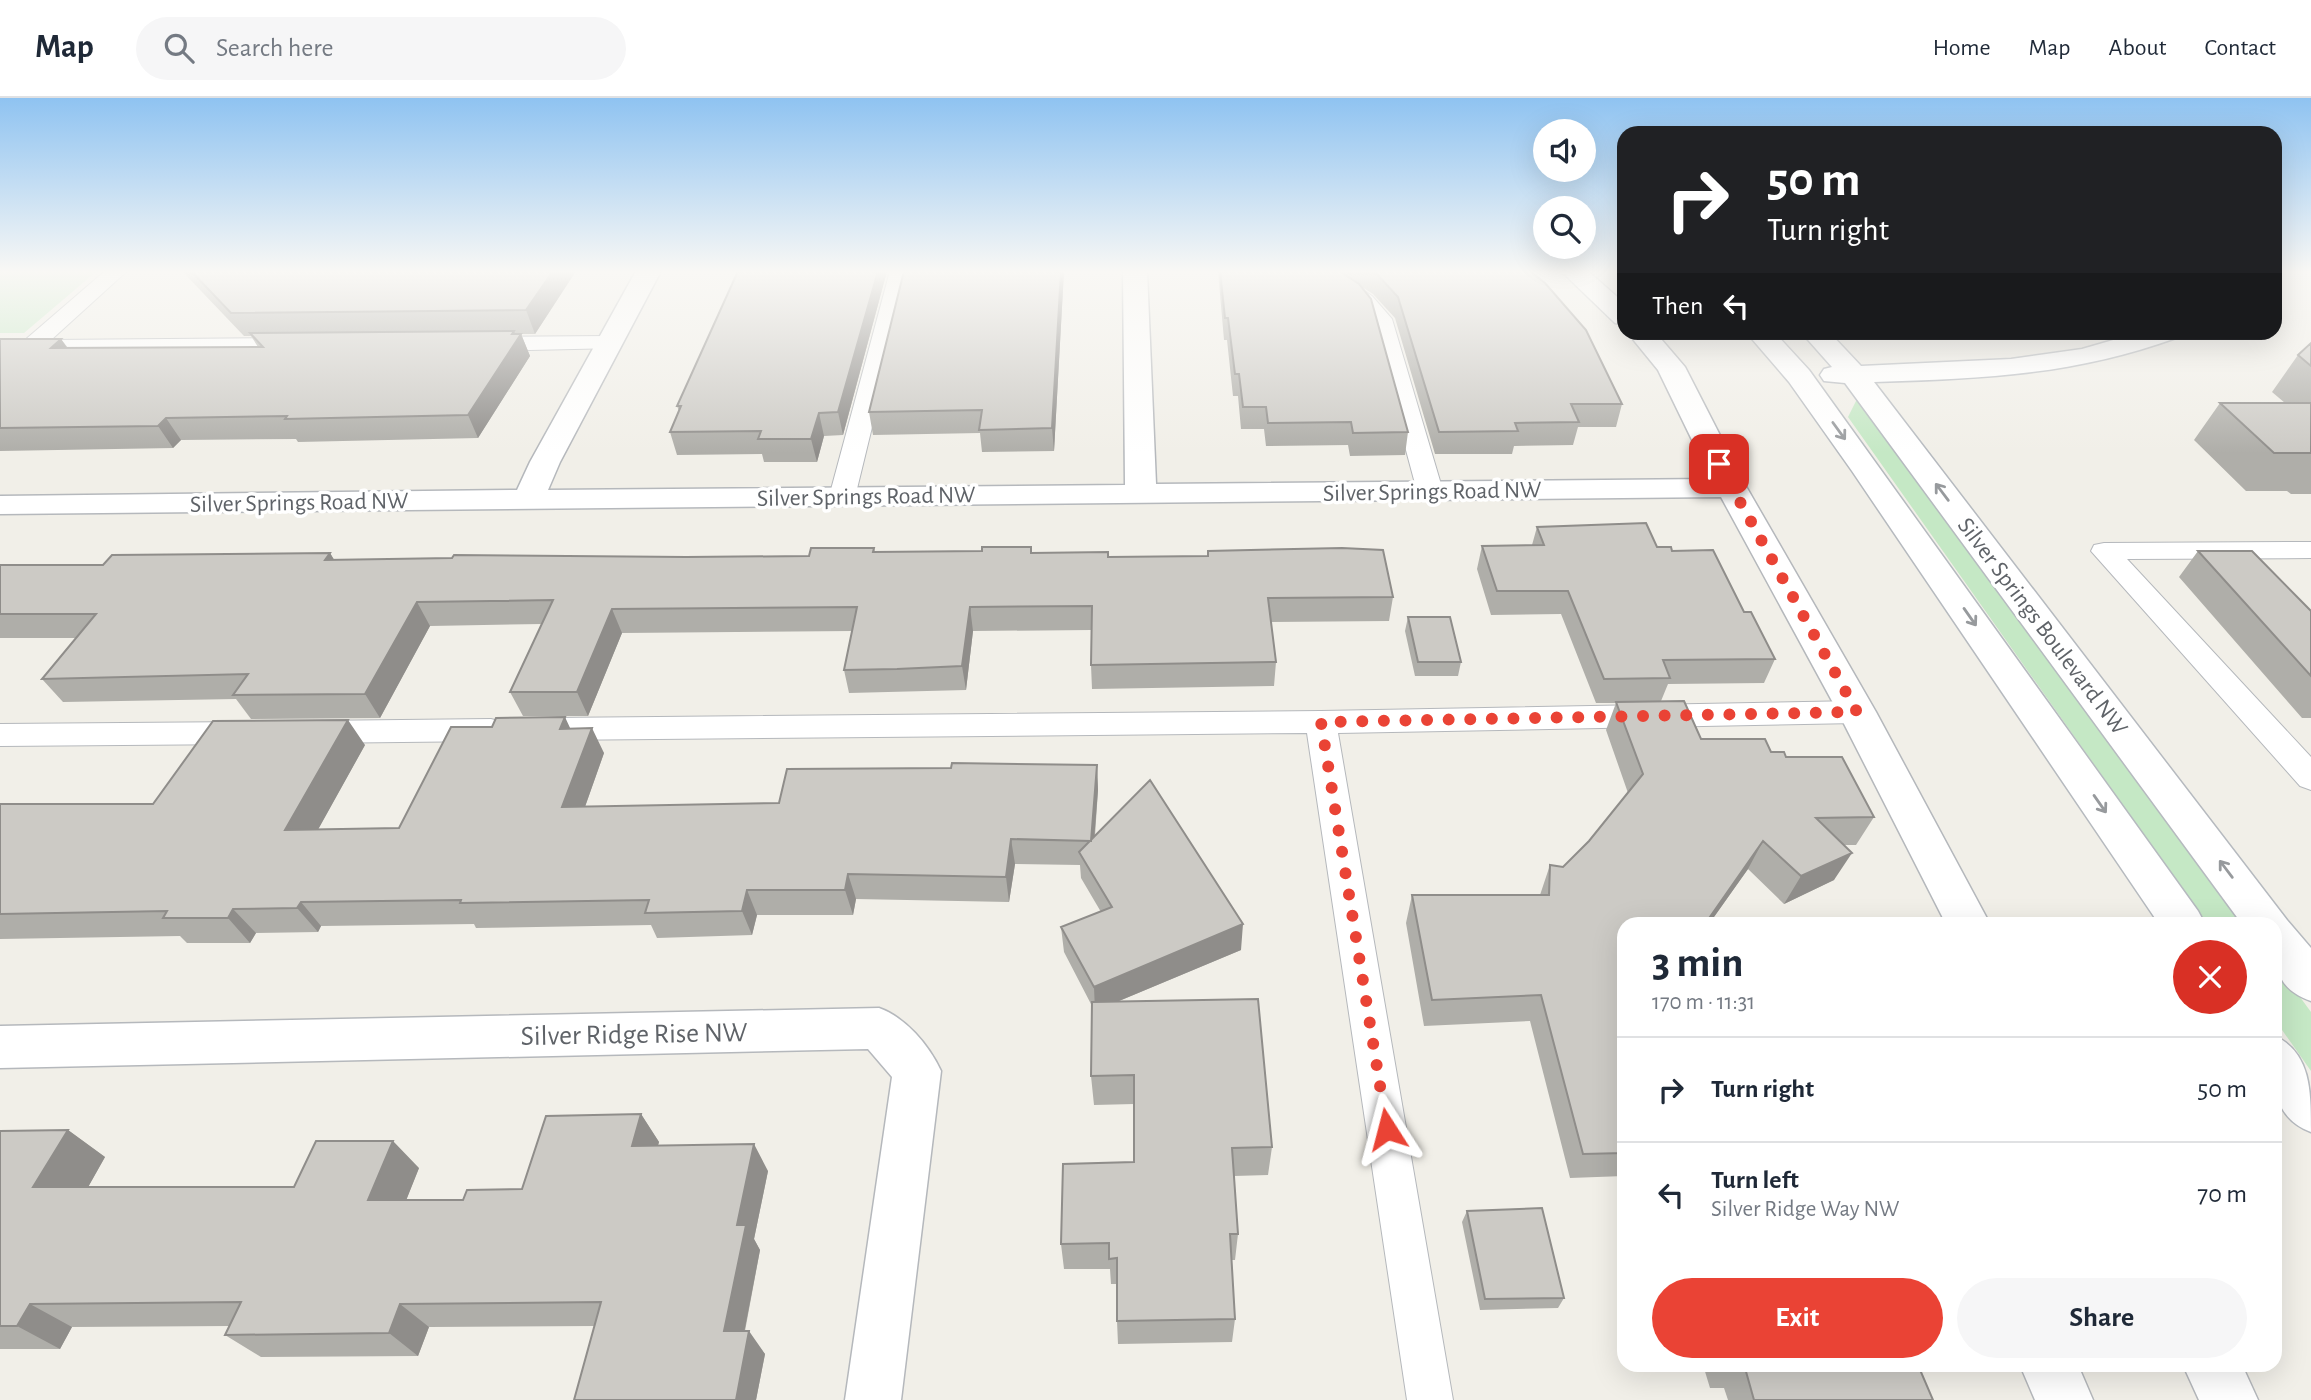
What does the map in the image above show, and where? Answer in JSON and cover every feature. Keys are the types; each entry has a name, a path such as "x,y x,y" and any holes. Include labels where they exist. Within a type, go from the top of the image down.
{"street":[{"path":"528,500 545,462 616,332"},
{"path":"1137,332 1141,494"},
{"path":"1647,340 1671,367 1731,488 1857,712 1964,917"},
{"name":"Silver Springs Boulevard NW","path":"1766,340 1799,376 1923,549 2178,917"},
{"name":"Silver Springs Boulevard NW","path":"1821,340 1853,374 2262,917"},
{"path":"1799,376 2048,362 2117,350 2145,340"},
{"name":"Silver Springs Road NW","path":"0,505 1731,488"},
{"path":"2282,943 2311,982"},
{"name":"Silver Ridge Rise NW","path":"0,1047 879,1028 917,1072 873,1400"},
{"path":"2282,1067 2311,1109"},
{"path":"2051,1372 2065,1400"},
{"path":"2215,1372 2230,1400"}],"lane":[{"path":"30,347 47,332"},
{"path":"842,496 884,332"},
{"path":"1385,332 1430,491"},
{"path":"460,344 610,343"},
{"path":"0,347 321,345"},
{"path":"2311,550 2104,551 2311,778"},
{"path":"0,735 1321,722 1857,712"},
{"path":"1321,722 1430,1400"}],"green space":[{"path":"0,332 25,332 24,333"},
{"path":"1856,401 1860,401 2241,917 2202,917 1848,417"},
{"path":"2282,973 2311,1012 2311,1071 2282,1030"}],"building":[{"path":"513,332 512,334 521,334 468,415 285,419 287,416 166,418 158,426 0,428 0,339 61,339 51,348 263,347 250,333"},
{"path":"711,332 861,332 838,412 819,413 811,439 758,439 761,431 670,432 681,406 677,406"},
{"path":"889,332 1058,332 1052,428 979,430 982,410 869,412"},
{"path":"1230,332 1380,332 1408,432 1353,433 1351,422 1268,423 1266,407 1243,407 1239,374 1235,374"},
{"path":"1409,332 1587,332 1622,404 1571,404 1579,422 1515,423 1518,431 1439,432"},
{"path":"2311,343 2311,366 2298,355"},
{"path":"2220,403 2311,403 2311,453 2274,453"},
{"path":"1646,523 1657,547 1671,547 1672,551 1713,550 1744,612 1751,612 1775,659 1663,660 1670,678 1604,679 1568,591 1497,591 1482,546 1544,545 1537,527"},
{"path":"982,547 1031,547 1031,553 1108,552 1108,557 1208,556 1208,551 1342,548 1383,550 1393,597 1268,598 1276,662 1091,665 1092,606 970,607 962,666 844,670 857,607 612,609 577,692 510,692 553,600 417,602 365,694 233,695 248,674 42,679 96,614 0,614 0,565 103,565 112,555 330,553 325,560 452,558 454,555 809,556 811,548 874,548 873,552 982,551"},
{"path":"2198,551 2252,551 2311,611 2311,676"},
{"path":"1408,617 1450,617 1461,662 1418,662"},
{"path":"1684,701 1701,739 1765,739 1771,752 1784,752 1786,757 1842,757 1874,817 1816,818 1852,853 1801,876 1763,841 1710,917 1617,917 1617,1153 1583,1154 1541,995 1432,1000 1412,895 1549,895 1550,865 1563,867 1589,841 1643,774 1616,702"},
{"path":"565,717 560,729 592,728 562,807 779,803 787,769 951,768 952,763 1097,765 1091,841 1011,839 1006,877 848,874 845,890 747,890 742,911 645,913 649,900 460,903 461,900 301,902 297,908 233,909 228,918 163,918 167,911 0,914 0,804 153,804 213,721 348,720 285,830 399,828 451,727 492,727 496,718"},
{"path":"1150,780 1243,924 1094,987 1061,927 1112,907 1079,852"},
{"path":"1258,999 1272,1147 1232,1148 1238,1234 1230,1234 1235,1319 1117,1321 1117,1258 1109,1259 1109,1243 1061,1244 1063,1164 1134,1162 1134,1075 1091,1076 1092,1002"},
{"path":"641,1114 632,1146 754,1144 737,1225 746,1225 724,1331 749,1331 736,1400 574,1400 601,1302 400,1304 389,1333 225,1335 241,1302 30,1304 17,1326 0,1326 0,1131 68,1130 33,1187 294,1187 316,1141 393,1141 368,1200 463,1200 467,1190 522,1189 546,1116"},
{"path":"1542,1208 1564,1298 1485,1299 1467,1211"},
{"path":"1746,1372 1921,1372 1933,1400 1754,1400"}],"route":[{"path":"1387,1129 1321,722 1857,712 1719,464"}]}
